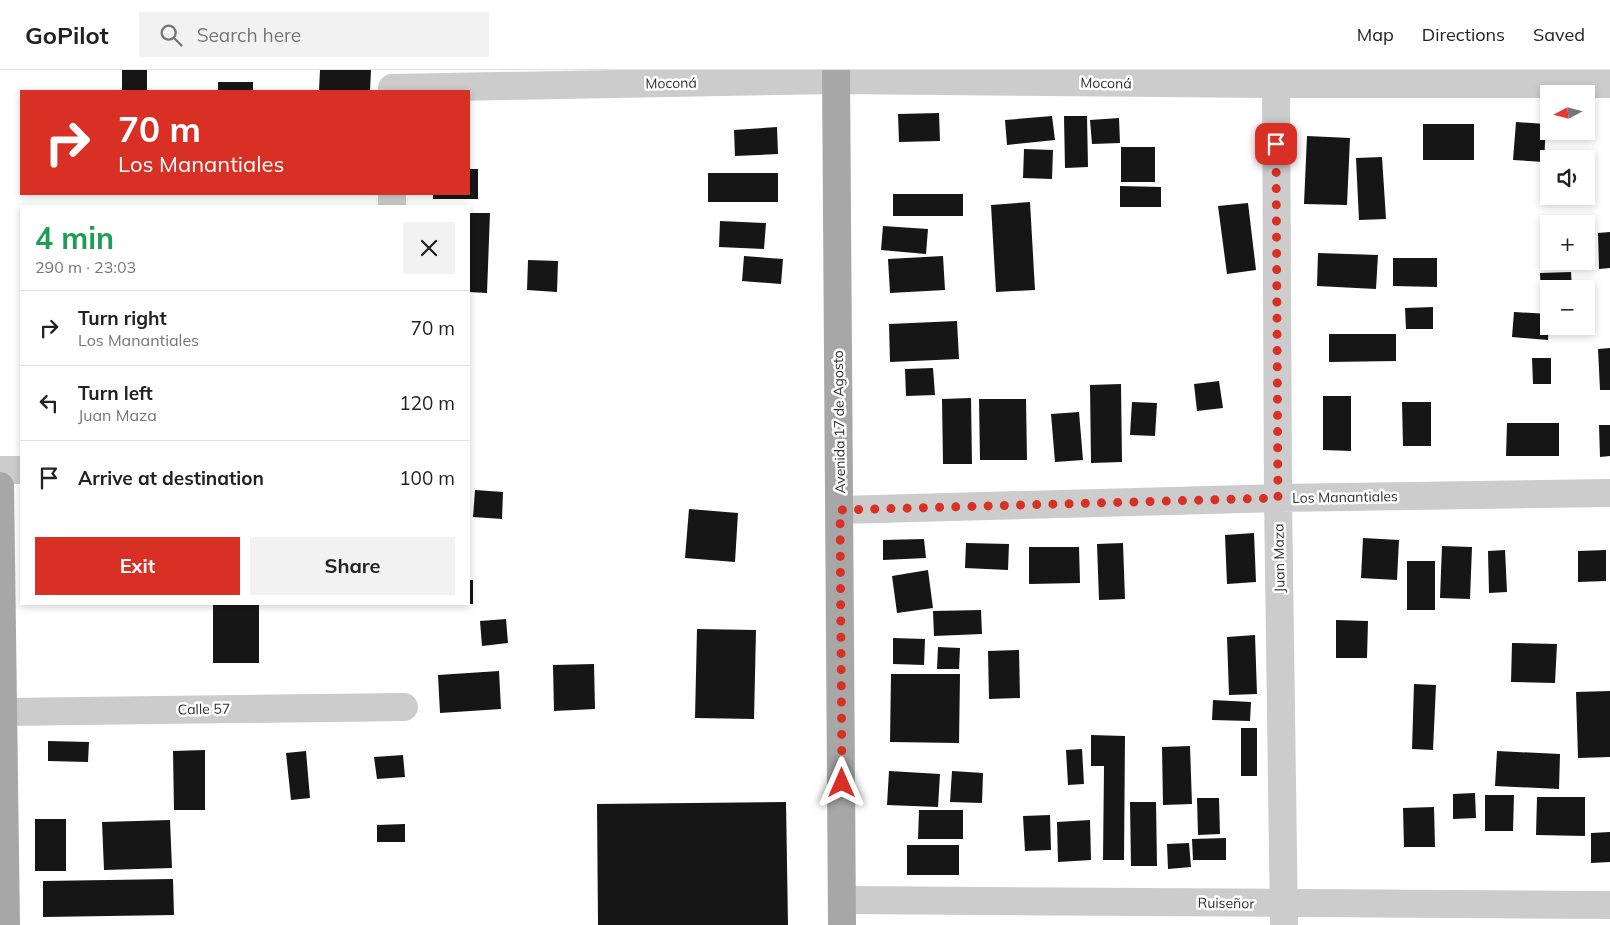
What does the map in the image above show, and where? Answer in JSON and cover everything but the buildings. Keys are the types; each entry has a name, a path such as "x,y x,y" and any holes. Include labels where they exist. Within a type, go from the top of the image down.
{"main road":[{"name":"Avenida 17 de Agosto","path":"836,75 842,912"},
{"path":"0,486 6,925"}],"street":[{"name":"Moconá","path":"392,83 836,75 1276,77 1610,84"},
{"name":"Juan Maza","path":"1276,77 1278,498 1284,914"},
{"path":"0,470 20,470"},
{"name":"Los Manantiales","path":"840,510 1278,498 1610,493"},
{"name":"Calle 57","path":"4,712 404,707"},
{"name":"Ruiseñor","path":"842,912 1284,914 1610,905"}],"route":[{"path":"842,783 840,510 1278,498 1276,144"}]}
